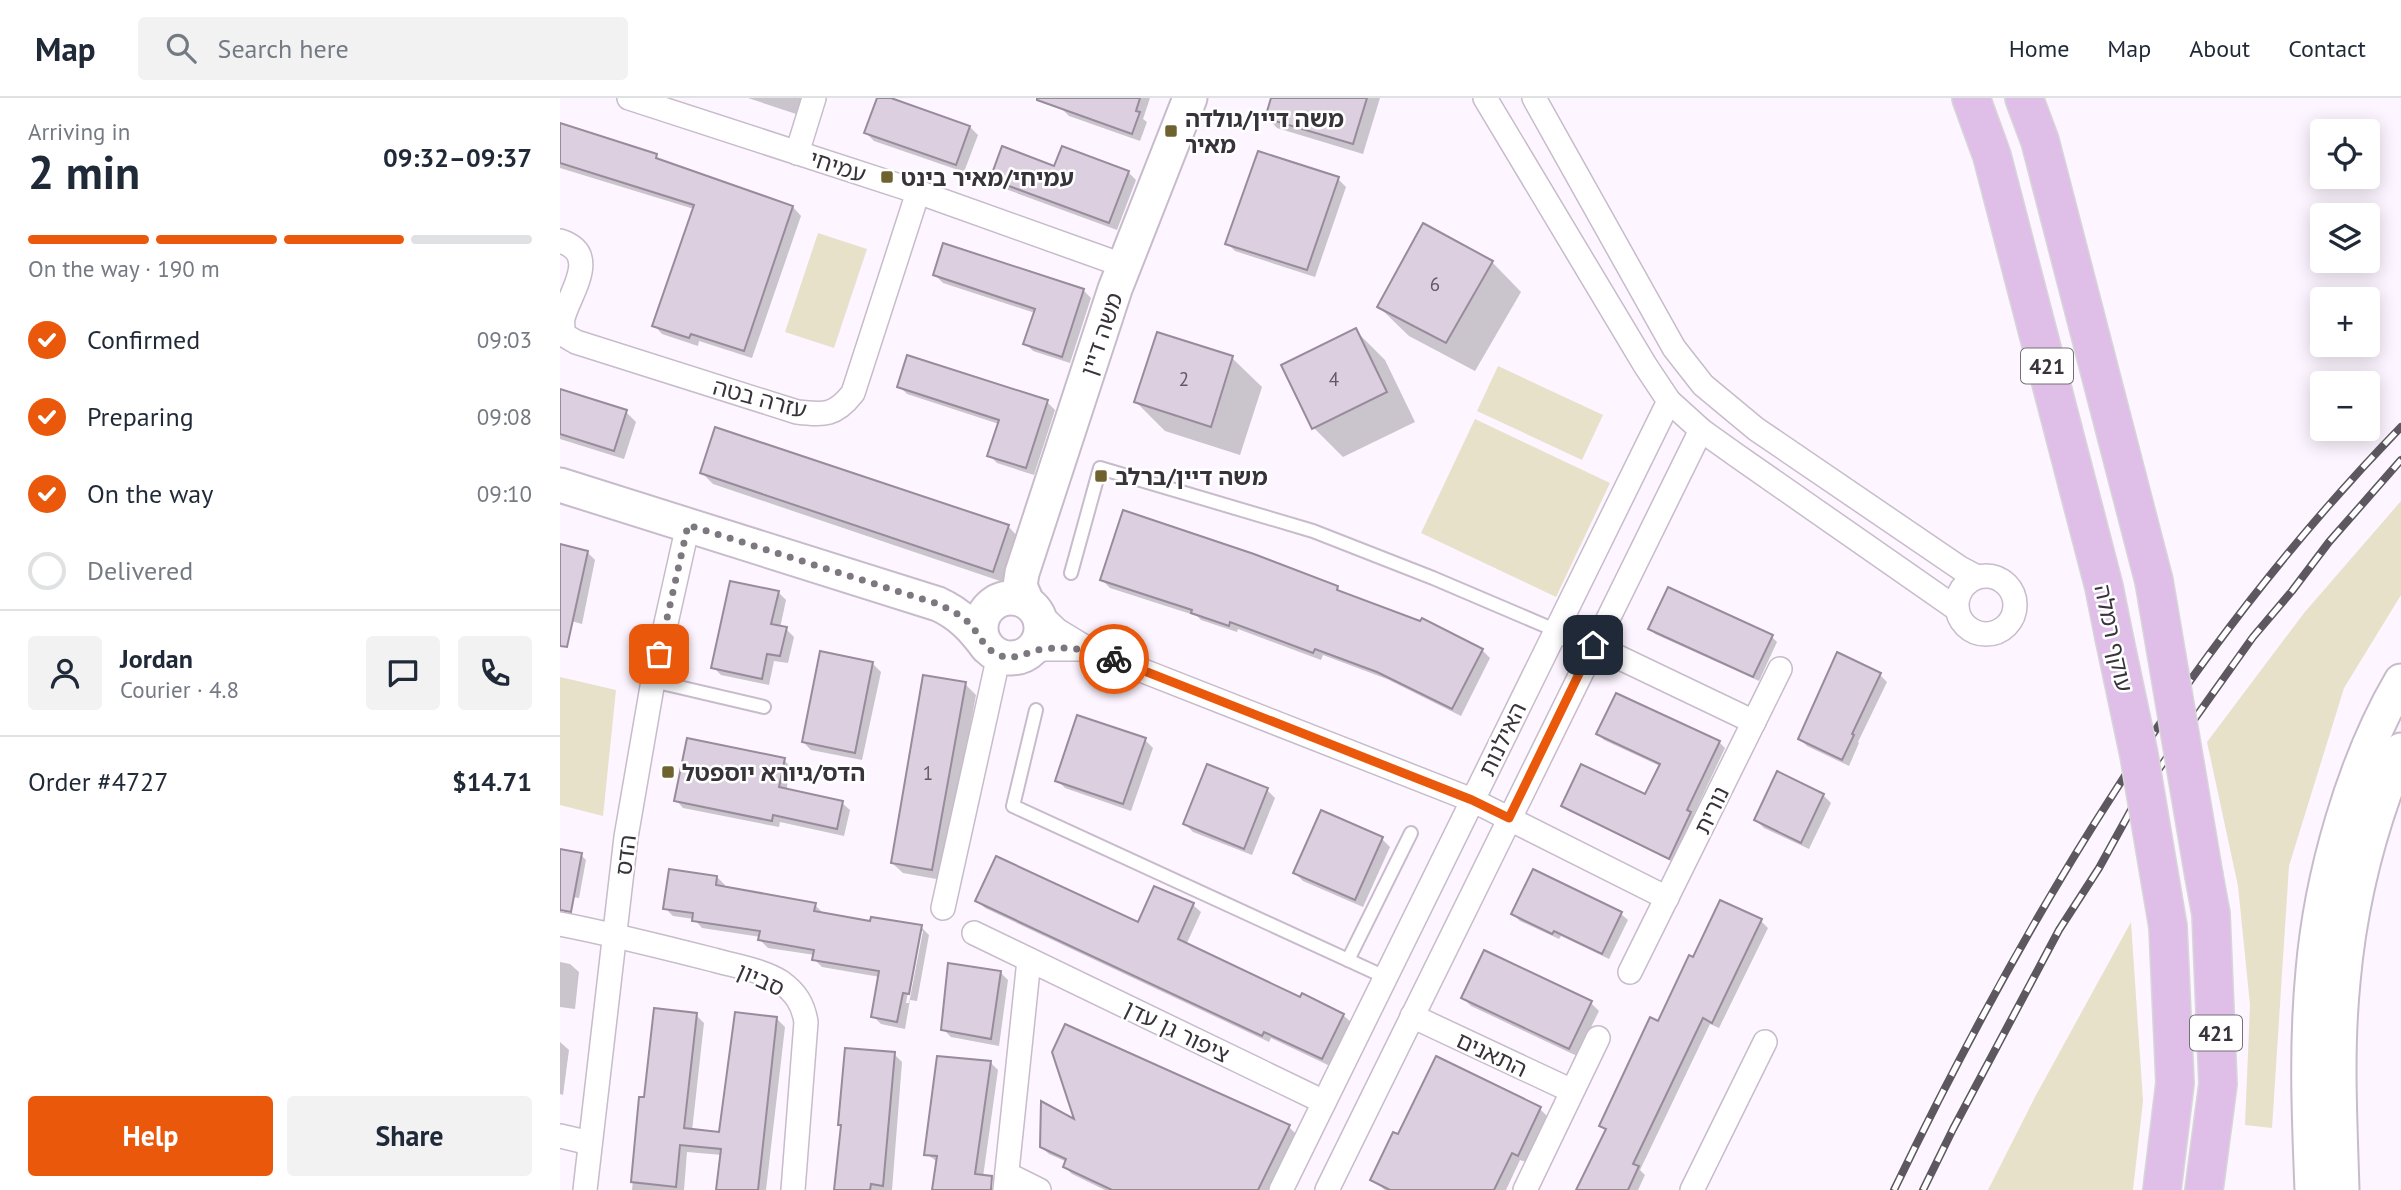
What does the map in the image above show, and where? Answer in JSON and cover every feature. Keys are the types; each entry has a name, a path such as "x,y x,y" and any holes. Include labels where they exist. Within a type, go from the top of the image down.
{"main road":[{"name":"עוקף רמלה","path":"1971,98 1992,156 2104,587 2139,755 2168,927 2175,1083 2162,1190"},
{"name":"עוקף רמלה","path":"2024,98 2040,141 2154,581 2211,914 2218,1084 2204,1190"}],"street":[{"name":"עמיחי","path":"629,98 918,192 1125,266"},
{"path":"797,153 814,98"},
{"name":"משה דיין","path":"1015,598 1115,289 1190,98"},
{"path":"1485,98 1669,401 1701,430 1957,609"},
{"path":"1534,98 1674,348 1703,385 1756,429 1977,577"},
{"name":"עזרה בטה","path":"560,241 568,243 578,252 582,266 562,321 564,335 576,342 797,412 830,414 853,393 918,192"},
{"name":"האילנות","path":"1281,1190 1669,401"},
{"name":"האילנות","path":"1327,1190 1701,430"},
{"path":"560,485 938,604 952,610 1005,651 1090,650"},
{"name":"הדס","path":"585,1190 626,837 653,681 688,525"},
{"path":"1977,577 1996,577 2011,589 2016,607 2008,625 2001,631 1982,634 1965,626 1957,609 1957,598 1961,589 1977,577"},
{"path":"1005,651 980,630 985,612 1015,598"},
{"path":"1005,651 1040,637 1039,618 1015,598"},
{"path":"938,604 1015,598 1057,630 1090,650 1472,800 1667,898"},
{"path":"1555,630 1593,645 1754,722"},
{"path":"943,908 1005,651"},
{"name":"נורית","path":"1630,972 1780,669"},
{"path":"2312,1190 2308,1074 2313,970 2329,873 2355,782 2401,681"},
{"path":"2342,1190 2338,1086 2343,982 2357,887 2380,799 2401,750"},
{"name":"סביון","path":"560,924 615,935 756,971 779,981 793,992 803,1007 806,1022 793,1190"},
{"name":"ציפור גן עדן","path":"974,933 1324,1102"},
{"path":"1029,960 1006,1182 1039,1190"},
{"name":"התאנים","path":"1412,1016 1572,1091"},
{"path":"1525,1190 1598,1038"},
{"path":"1692,1190 1765,1042"},
{"path":"560,1136 590,1143"}],"lane":[{"path":"1070,573 1100,468 1313,531 1555,630"},
{"path":"653,681 764,707"},
{"path":"1036,710 1013,806 1385,977"},
{"path":"1348,960 1411,833"}],"shaded area":[{"path":"818,233 867,249 834,348 785,332"},
{"path":"1498,366 1603,415 1582,460 1477,411"},
{"path":"1475,419 1610,483 1556,597 1421,533"},
{"path":"2401,501 2401,595 2344,688 2289,866 2272,1128 2245,1125 2250,1005 2238,886 2207,742 2304,613"},
{"path":"560,677 616,690 603,816 560,805"},
{"path":"2131,922 2143,1101 2133,1190 1988,1190 2035,1097"}],"building":[{"path":"877,98 891,98 970,126 956,165 864,133"},
{"path":"1037,98 1140,98 1136,111 1140,112 1132,134"},
{"path":"1271,98 1367,98 1353,144 1265,118"},
{"path":"560,123 657,154 656,158 793,206 744,351 691,334 689,338 652,326 694,205 560,163"},
{"path":"1002,146 1054,166 1062,146 1129,171 1109,223 990,179"},
{"path":"1258,151 1339,177 1307,270 1225,244"},
{"path":"1423,223 1493,261 1446,343 1377,307"},
{"path":"943,243 1084,289 1062,357 1023,344 1035,309 933,275"},
{"path":"1356,328 1387,392 1312,429 1281,365"},
{"path":"1157,332 1233,356 1211,427 1134,402"},
{"path":"907,355 1048,400 1026,468 987,456 999,420 897,387"},
{"path":"560,389 627,410 614,451 560,434"},
{"path":"715,427 1009,525 993,572 700,473"},
{"path":"1123,510 1254,554 1338,586 1337,590 1420,621 1422,618 1483,649 1452,709 1377,672 1315,649 1313,653 1230,622 1229,626 1191,613 1192,610 1100,580"},
{"path":"560,544 588,551 567,647 560,646"},
{"path":"730,581 779,591 771,624 787,627 780,656 767,654 762,679 711,668"},
{"path":"1668,587 1773,635 1753,677 1648,629"},
{"path":"820,651 873,662 855,753 802,742"},
{"path":"1837,652 1881,673 1842,760 1798,739"},
{"path":"923,675 966,682 932,870 891,863"},
{"path":"1616,693 1720,741 1687,810 1691,812 1669,859 1561,806 1581,764 1645,794 1660,764 1596,734"},
{"path":"1077,715 1146,738 1123,804 1055,781"},
{"path":"687,738 785,758 779,787 843,801 837,829 773,815 772,821 674,801"},
{"path":"1207,764 1268,788 1244,849 1183,824"},
{"path":"1777,771 1824,794 1801,843 1754,820"},
{"path":"1321,810 1383,837 1355,900 1293,873"},
{"path":"560,849 582,853 571,912 560,910"},
{"path":"996,856 1138,922 1154,886 1194,903 1178,939 1300,997 1302,993 1344,1014 1322,1059 1264,1032 1262,1036 975,901"},
{"path":"669,869 717,876 716,885 816,903 814,911 870,921 871,917 922,925 909,994 903,993 897,1022 871,1017 879,971 812,960 814,950 758,940 760,931 692,921 693,913 663,909"},
{"path":"1533,869 1622,912 1602,954 1511,914"},
{"path":"1720,900 1762,919 1712,1023 1703,1018 1633,1164 1639,1166 1628,1190 1576,1190 1606,1129 1599,1126 1650,1017 1658,1021 1689,955 1693,957"},
{"path":"1484,950 1592,1001 1569,1049 1461,998"},
{"path":"948,963 1001,971 991,1039 941,1030"},
{"path":"654,1008 697,1013 684,1128 719,1132 735,1012 777,1017 758,1190 716,1190 721,1149 680,1145 676,1187 631,1182 639,1097 644,1097"},
{"path":"1065,1024 1290,1125 1258,1190 1112,1190 1063,1167 1066,1159 1040,1147 1041,1101 1074,1119 1052,1052"},
{"path":"845,1048 895,1052 883,1186 871,1184 870,1190 834,1190"},
{"path":"937,1056 991,1061 975,1174 992,1176 991,1190 932,1190 937,1156 924,1155"},
{"path":"1436,1056 1541,1107 1518,1156 1512,1153 1494,1190 1390,1190 1370,1180 1393,1132 1398,1134"}],"railway":[{"path":"1894,1190 1999,986 2056,886 2117,788 2250,600 2323,512 2401,427"},
{"path":"1923,1190 2059,930 2099,868 2136,801 2253,637 2329,542 2401,460"}],"way so far":[{"path":"659,654 688,525 938,604 952,610 969,624 992,652 999,655 1019,657 1028,652 1061,648 1090,650 1114,659"}],"place":[{"name":"משה דיין/גולדה מאיר","path":"1171,131"},
{"name":"עמיחי/מאיר בינט","path":"887,177"},
{"name":"משה דיין/ברלב","path":"1101,476"},
{"name":"הדס/גיורא יוספטל","path":"668,772"}],"route":[{"path":"1114,659 1472,800 1509,818 1593,645"}]}
